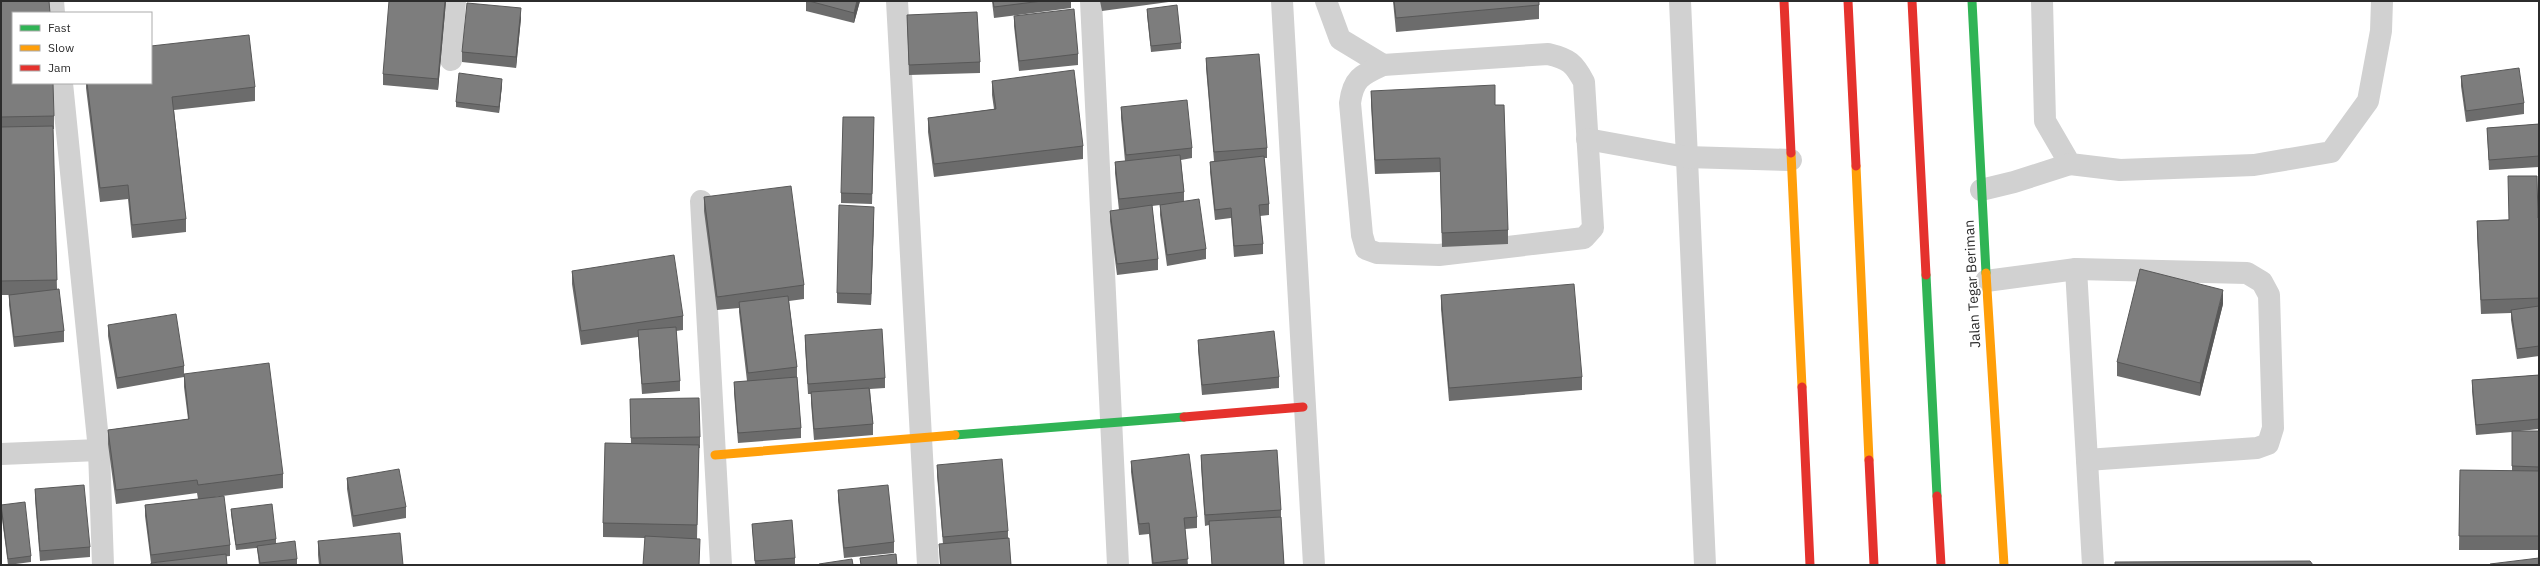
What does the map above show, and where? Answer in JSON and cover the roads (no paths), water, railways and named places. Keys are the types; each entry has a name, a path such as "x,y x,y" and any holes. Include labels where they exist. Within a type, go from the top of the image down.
{"main road":[{"path":"1784,1 1810,565"},
{"path":"1848,1 1874,565"},
{"path":"1912,1 1941,565"},
{"name":"Jalan Tegar Beriman","path":"1972,1 1986,281 2004,565"},
{"path":"715,455 1304,407"}],"street":[{"path":"53,1 54,12"},
{"path":"451,60 455,1"},
{"path":"897,1 928,565"},
{"path":"1091,1 1118,565"},
{"path":"1282,1 1314,565"},
{"path":"1326,1 1340,39 1383,65"},
{"path":"1680,1 1705,565"},
{"path":"2042,1 2045,121 2070,164"},
{"path":"1981,190 2014,182 2070,164 2120,170 2246,165 2331,152 2368,101 2381,30 2382,1"},
{"path":"1548,54 1566,59 1578,69 1584,82 1587,139 1593,228 1584,238 1438,255 1377,253 1366,249 1362,235 1350,103 1352,87 1363,74 1383,65 1548,54"},
{"path":"62,84 98,450 103,565"},
{"path":"1587,139 1686,157 1791,160"},
{"path":"701,201 721,565"},
{"path":"1986,281 2076,269 2247,273 2262,282 2269,296 2273,428 2268,444 2257,448 2086,460"},
{"path":"2076,269 2093,565"},
{"path":"1,454 98,450"}]}
